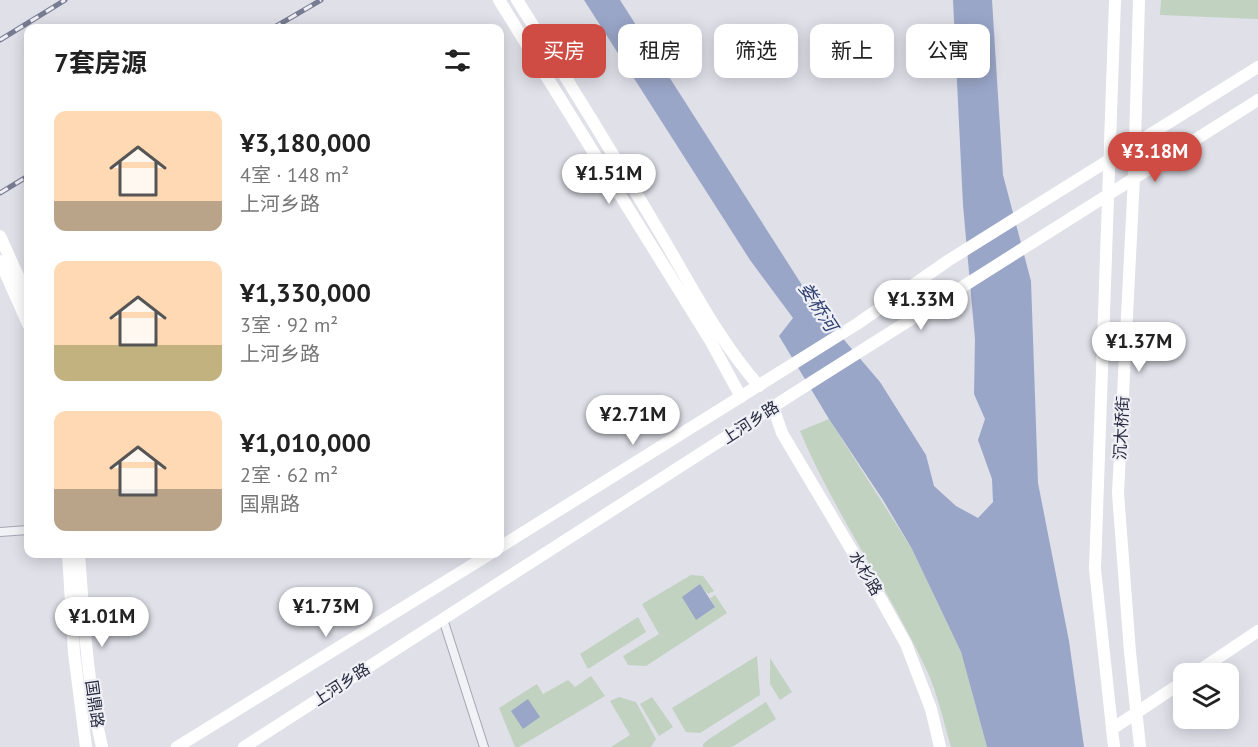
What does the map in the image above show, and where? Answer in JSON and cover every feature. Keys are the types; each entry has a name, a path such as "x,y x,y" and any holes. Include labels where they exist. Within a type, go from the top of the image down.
{"main road":[{"path":"499,0 710,340 741,397"},
{"path":"517,0 597,127 717,328 743,368 759,386"},
{"name":"沉木桥街","path":"1114,747 1095,569 1115,0"},
{"name":"沉木桥街","path":"1139,0 1134,178 1118,493 1140,747"},
{"name":"上河乡路","path":"504,545 783,371 857,324 949,260 1258,67"},
{"name":"上河乡路","path":"244,747 871,344 1258,100"},
{"path":"0,236 24,289"},
{"path":"0,261 24,314"},
{"name":"水杉路","path":"773,407 782,433 906,644 931,709 940,747"},
{"name":"国鼎路","path":"68,558 74,653 86,747"},
{"name":"国鼎路","path":"79,558 91,682 102,747"},
{"name":"上河乡路","path":"177,747 484,558"},
{"path":"1210,663 1258,631"},
{"path":"1112,729 1173,688"}],"street":[{"path":"0,532 24,530"},
{"path":"443,619 484,747"}],"green space":[{"path":"1161,0 1258,0 1258,19 1160,15"},
{"path":"829,419 912,549 961,652 987,747 951,747 928,673 897,612 829,493 800,431"},
{"path":"691,575 703,576 714,591 708,594 699,584 715,607 710,598 715,595 727,613 646,666 628,665 623,656 659,634 642,604"},
{"path":"638,617 646,632 588,669 580,654"},
{"path":"757,656 760,695 700,733 686,732 672,708"},
{"path":"770,658 792,692 780,700 770,684"},
{"path":"591,676 605,696 519,747 515,747 499,708 537,684 543,694 568,680 575,687"},
{"path":"619,697 636,702 656,739 651,747 611,747 630,735 610,701"},
{"path":"652,697 673,727 659,736 640,704"},
{"path":"766,702 776,719 732,747 703,747 709,739"}],"water":[{"path":"584,0 620,0 635,24 618,24 618,53 606,34 606,24 599,24"},
{"path":"953,0 992,0 1003,175 1031,281 1038,483 1069,641 1084,747 987,747 961,652 912,549 779,336 793,318 750,260 634,78 670,78 816,307 880,382 926,455 934,486 956,506 978,518 993,502 992,479 978,440 985,419 974,394 975,339 963,205 957,78 990,78 990,24 954,24"},
{"path":"700,584 715,607 696,620 682,597"},
{"path":"528,699 540,717 523,729 511,711"}],"railway":[{"path":"26,24 65,0"},
{"path":"280,24 321,0"},
{"path":"0,40 24,25"},
{"path":"0,193 24,178"}],"water label":[{"name":"娄桥河","path":"818,307"}]}
